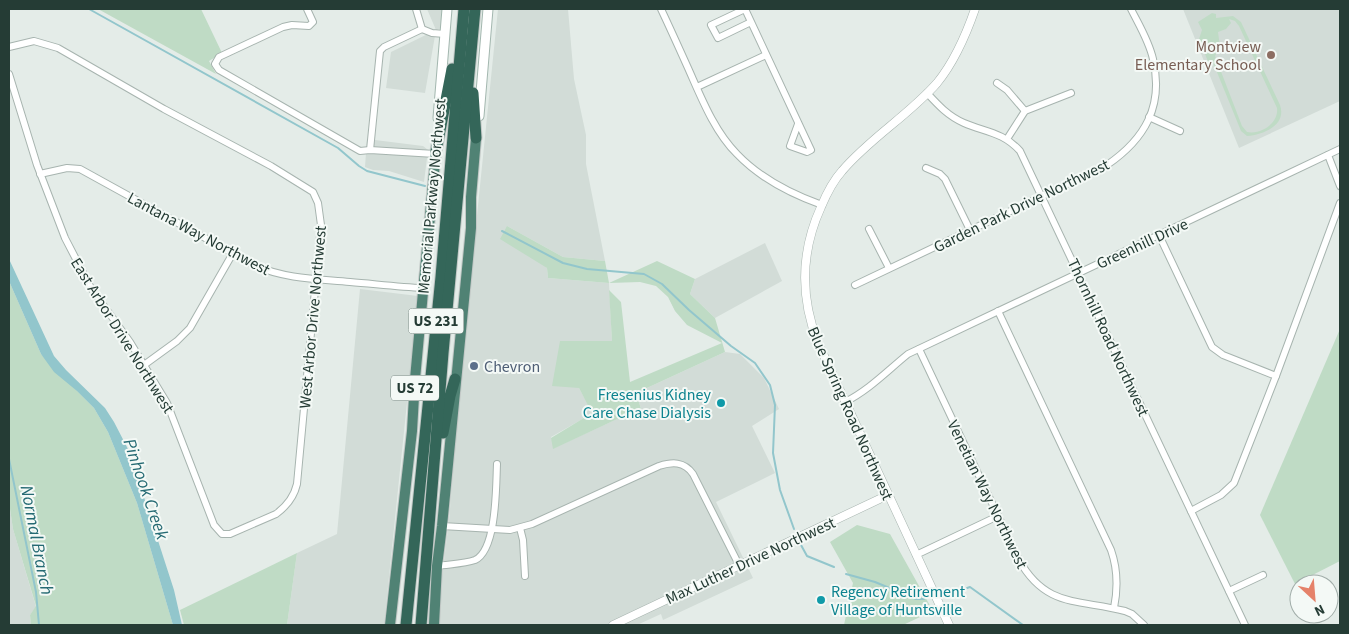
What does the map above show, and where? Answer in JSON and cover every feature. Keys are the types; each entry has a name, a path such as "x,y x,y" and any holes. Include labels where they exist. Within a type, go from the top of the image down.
{"highway":[{"name":"Memorial Parkway Northwest","path":"421,625 475,9"},
{"name":"Memorial Parkway Northwest","path":"406,625 441,277 463,12"},
{"name":"US 72","path":"390,625 412,431 415,378 436,153 463,12"},
{"name":"US 72","path":"434,625 437,566 471,228 471,197 476,138 473,102 474,25"},
{"path":"434,469 455,379"}],"main road":[{"path":"436,153 447,9"},
{"path":"476,138 488,9"}],"street":[{"path":"307,9 313,22 309,26 292,25 283,27 219,57 215,64 219,70 360,151 436,153"},
{"path":"416,9 422,29"},
{"path":"661,9 720,133 737,154 755,170 780,187 801,198 822,205"},
{"path":"751,22 718,38 711,25 745,9 751,22 766,55 798,124"},
{"name":"Blue Spring Road Northwest","path":"949,625 812,327 806,300 805,269 808,238 822,205 842,171 937,82 956,54 975,9"},
{"name":"Garden Park Drive Northwest","path":"855,285 1107,165 1121,155 1141,135 1149,117 1156,88 1153,58 1131,9"},
{"path":"370,150 380,51 384,47 422,29 432,33 445,34"},
{"name":"West Arbor Drive Northwest","path":"9,47 34,42 58,48 304,185 312,192 320,209 321,225 317,279 296,491 276,514 226,534"},
{"path":"697,87 766,55"},
{"name":"East Arbor Drive Northwest","path":"9,74 40,174 65,238 91,288 160,389 175,419 214,525 222,534 226,534"},
{"path":"997,83 1007,90 1025,111"},
{"name":"Thornhill Road Northwest","path":"927,93 950,116 998,134 1007,139 1020,151 1246,625"},
{"path":"1007,139 1025,111 1071,93"},
{"path":"1149,117 1180,131"},
{"name":"Greenhill Drive","path":"845,402 858,396 899,361 919,349 1340,149"},
{"path":"1328,155 1340,186"},
{"name":"Lantana Way Northwest","path":"40,174 68,168 80,169 271,273 423,288"},
{"path":"926,168 940,174 970,230"},
{"path":"1191,511 1221,495 1234,483 1340,203"},
{"path":"869,229 889,268"},
{"path":"1159,235 1212,347 1223,355 1276,376"},
{"path":"144,365 177,341 190,328 233,253"},
{"path":"998,311 1111,550 1117,578 1114,608"},
{"name":"Venetian Way Northwest","path":"919,349 1025,571 1037,585 1057,598 1114,608 1132,614 1144,625"},
{"path":"442,526 510,530 520,528 552,516 659,466 669,462 677,463 690,468 694,474 739,565"},
{"path":"437,566 477,559 482,554 493,529 497,464"},
{"name":"Max Luther Drive Northwest","path":"613,625 888,495"},
{"path":"916,555 998,516"},
{"path":"520,528 523,540 525,576"},
{"path":"1229,592 1262,575"}],"shaded area":[{"path":"427,9 444,9 442,28 436,30"},
{"path":"498,9 568,9 574,79 586,135 586,164 605,261 563,257 507,226 547,268 548,278 609,283 612,341 579,388 593,413 551,437 554,448 628,414 643,415 636,393 725,352 740,354 764,378 779,409 752,426 775,473 716,502 753,578 663,620 661,614 637,625 439,625 462,363"},
{"name":"Montview Elementary School","path":"1183,9 1340,9 1340,101 1239,148"},
{"path":"436,30 425,93 386,88 391,52"},
{"path":"367,139 423,146 428,150 424,182 389,171 373,170 365,167"},
{"path":"765,243 782,281 715,318 690,294 695,279"},
{"path":"360,289 418,296 384,625 287,625 297,553 337,534"},
{"path":"9,502 13,529 36,607 30,615 31,625 9,625"}],"green space":[{"path":"98,9 201,9 222,53 209,61 216,74"},
{"path":"1212,13 1216,14 1216,18 1233,16 1241,22 1280,105 1280,118 1272,128 1260,134 1247,136 1241,131 1212,60 1209,64 1199,39 1202,30 1198,22","holes":["1229,19 1235,21 1277,108 1277,113 1272,123 1258,132 1247,132 1242,126 1215,56 1220,47 1218,32 1226,29 1231,23"]},
{"path":"507,226 563,257 605,261 609,283 548,278 547,268 500,239"},
{"path":"657,261 695,279 690,294 715,318 725,352 636,393 643,415 628,414 553,449 551,438 592,413 579,388 552,386 560,341 612,341 609,290 621,302 630,382 722,343 687,325 675,311 668,297 656,286 640,282 609,283"},
{"path":"9,281 41,354 94,408 108,432 137,503 173,625 31,625 30,615 36,606 13,529 9,502"},
{"path":"1340,329 1340,561 1315,574 1290,574 1260,515"},
{"path":"857,525 890,534 933,611 903,625 844,625 853,583 830,542"},
{"path":"297,553 287,625 184,625 180,610"}],"water":[{"path":"9,259 54,356 105,408 129,451 174,590 182,625 173,625 137,503 108,432 94,408 54,372 41,354 9,281"}],"waterway":[{"path":"89,9 338,148 367,171 425,186"},
{"path":"502,231 563,263 587,269 644,274 662,284 731,346 755,363 770,385 775,405 773,453 780,490 794,529"},
{"name":"Normal Branch","path":"9,459 36,592 39,625"},
{"path":"801,545 807,556 834,567"},
{"path":"846,574 875,582 916,599 924,599"},
{"path":"947,595 970,587 1023,625"}],"place":[{"name":"Montview Elementary School","path":"1271,55"},
{"name":"Chevron","path":"474,366"},
{"name":"Fresenius Kidney Care Chase Dialysis","path":"721,403"},
{"name":"Regency Retirement Village of Huntsville","path":"821,600"}],"water label":[{"name":"Pinhook Creek","path":"146,489"}]}
